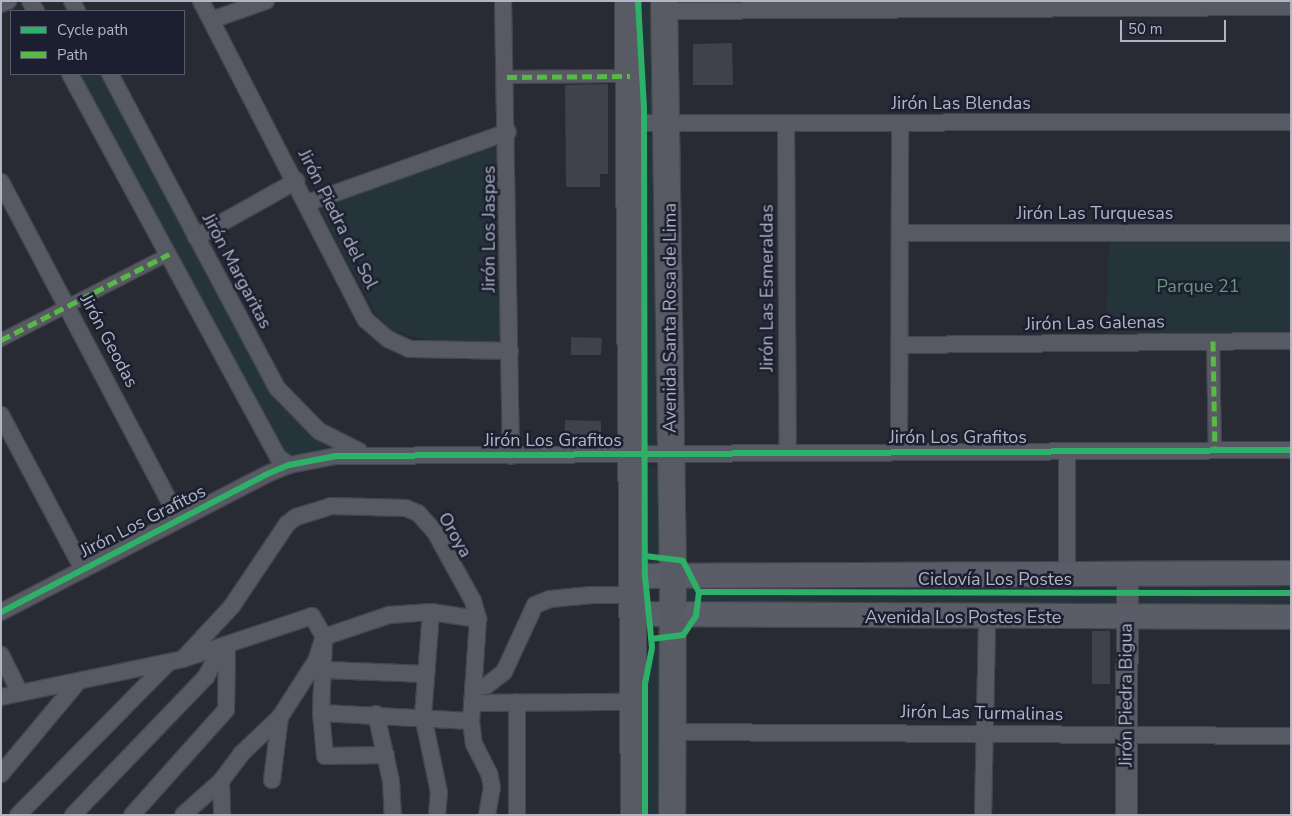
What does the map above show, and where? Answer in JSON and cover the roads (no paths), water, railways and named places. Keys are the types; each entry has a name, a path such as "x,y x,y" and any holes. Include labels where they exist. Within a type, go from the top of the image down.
{"main road":[{"path":"628,1 631,123 635,595 634,815"},
{"name":"Avenida Santa Rosa de Lima","path":"665,6 669,123 673,576 672,815"},
{"path":"635,595 673,576 1291,573"},
{"name":"Avenida Los Postes Este","path":"635,595 673,615 1127,618 1291,617"}],"street":[{"path":"1,4 8,1"},
{"name":"Jirón Piedra del Sol","path":"201,1 214,19 366,320 388,339 409,349 510,350"},
{"path":"214,19 266,1"},
{"name":"Jirón Los Jaspes","path":"504,1 508,132 511,456"},
{"path":"665,6 1006,4 1291,7"},
{"path":"71,75 278,457 289,465"},
{"name":"Jirón Margaritas","path":"111,75 277,388 320,432 339,444 366,453"},
{"path":"507,77 630,76"},
{"name":"Jirón Las Blendas","path":"631,123 1291,122"},
{"name":"Jirón Las Esmeraldas","path":"786,123 788,453"},
{"path":"899,452 900,123"},
{"path":"307,203 508,132"},
{"name":"Jirón Geodas","path":"1,182 179,519"},
{"path":"196,236 296,182"},
{"name":"Jirón Las Turquesas","path":"900,233 1291,233"},
{"path":"1,340 169,254"},
{"path":"1213,341 1215,451"},
{"name":"Jirón Las Galenas","path":"900,345 1291,341"},
{"path":"1,415 83,569"},
{"name":"Jirón Los Grafitos","path":"1,612 179,519 289,465 366,453 511,456 1291,450"},
{"path":"1066,452 1067,575"},
{"name":"Oroya","path":"18,815 232,606 287,524 319,507 331,506 406,508 418,513 435,532 473,601 478,619 471,721 474,744 489,773 492,787 487,815"},
{"name":"Jirón Piedra Bigua","path":"1126,815 1127,575"},
{"path":"473,695 504,672 535,605 550,599 592,595 635,595"},
{"path":"431,612 423,716 439,792 437,815"},
{"path":"182,815 221,781 241,754 280,717 316,661 324,637 365,620 431,612 478,619"},
{"path":"983,815 987,616"},
{"path":"1,697 77,683 176,661 315,617 324,637 326,670 321,713 325,756 386,755"},
{"path":"73,815 206,677 224,646"},
{"path":"132,815 226,710 224,646"},
{"path":"1,655 20,693"},
{"path":"326,670 426,674"},
{"path":"1,774 77,683"},
{"path":"473,695 517,702 635,702"},
{"path":"517,702 517,815"},
{"path":"321,713 423,716 471,721"},
{"path":"376,714 386,755 393,815"},
{"path":"272,780 280,717"},
{"name":"Jirón Las Turmalinas","path":"672,732 984,732 1127,736 1291,736"},
{"path":"221,781 222,815"}],"park label":[{"name":"Parque 21","path":"1198,286"}]}
